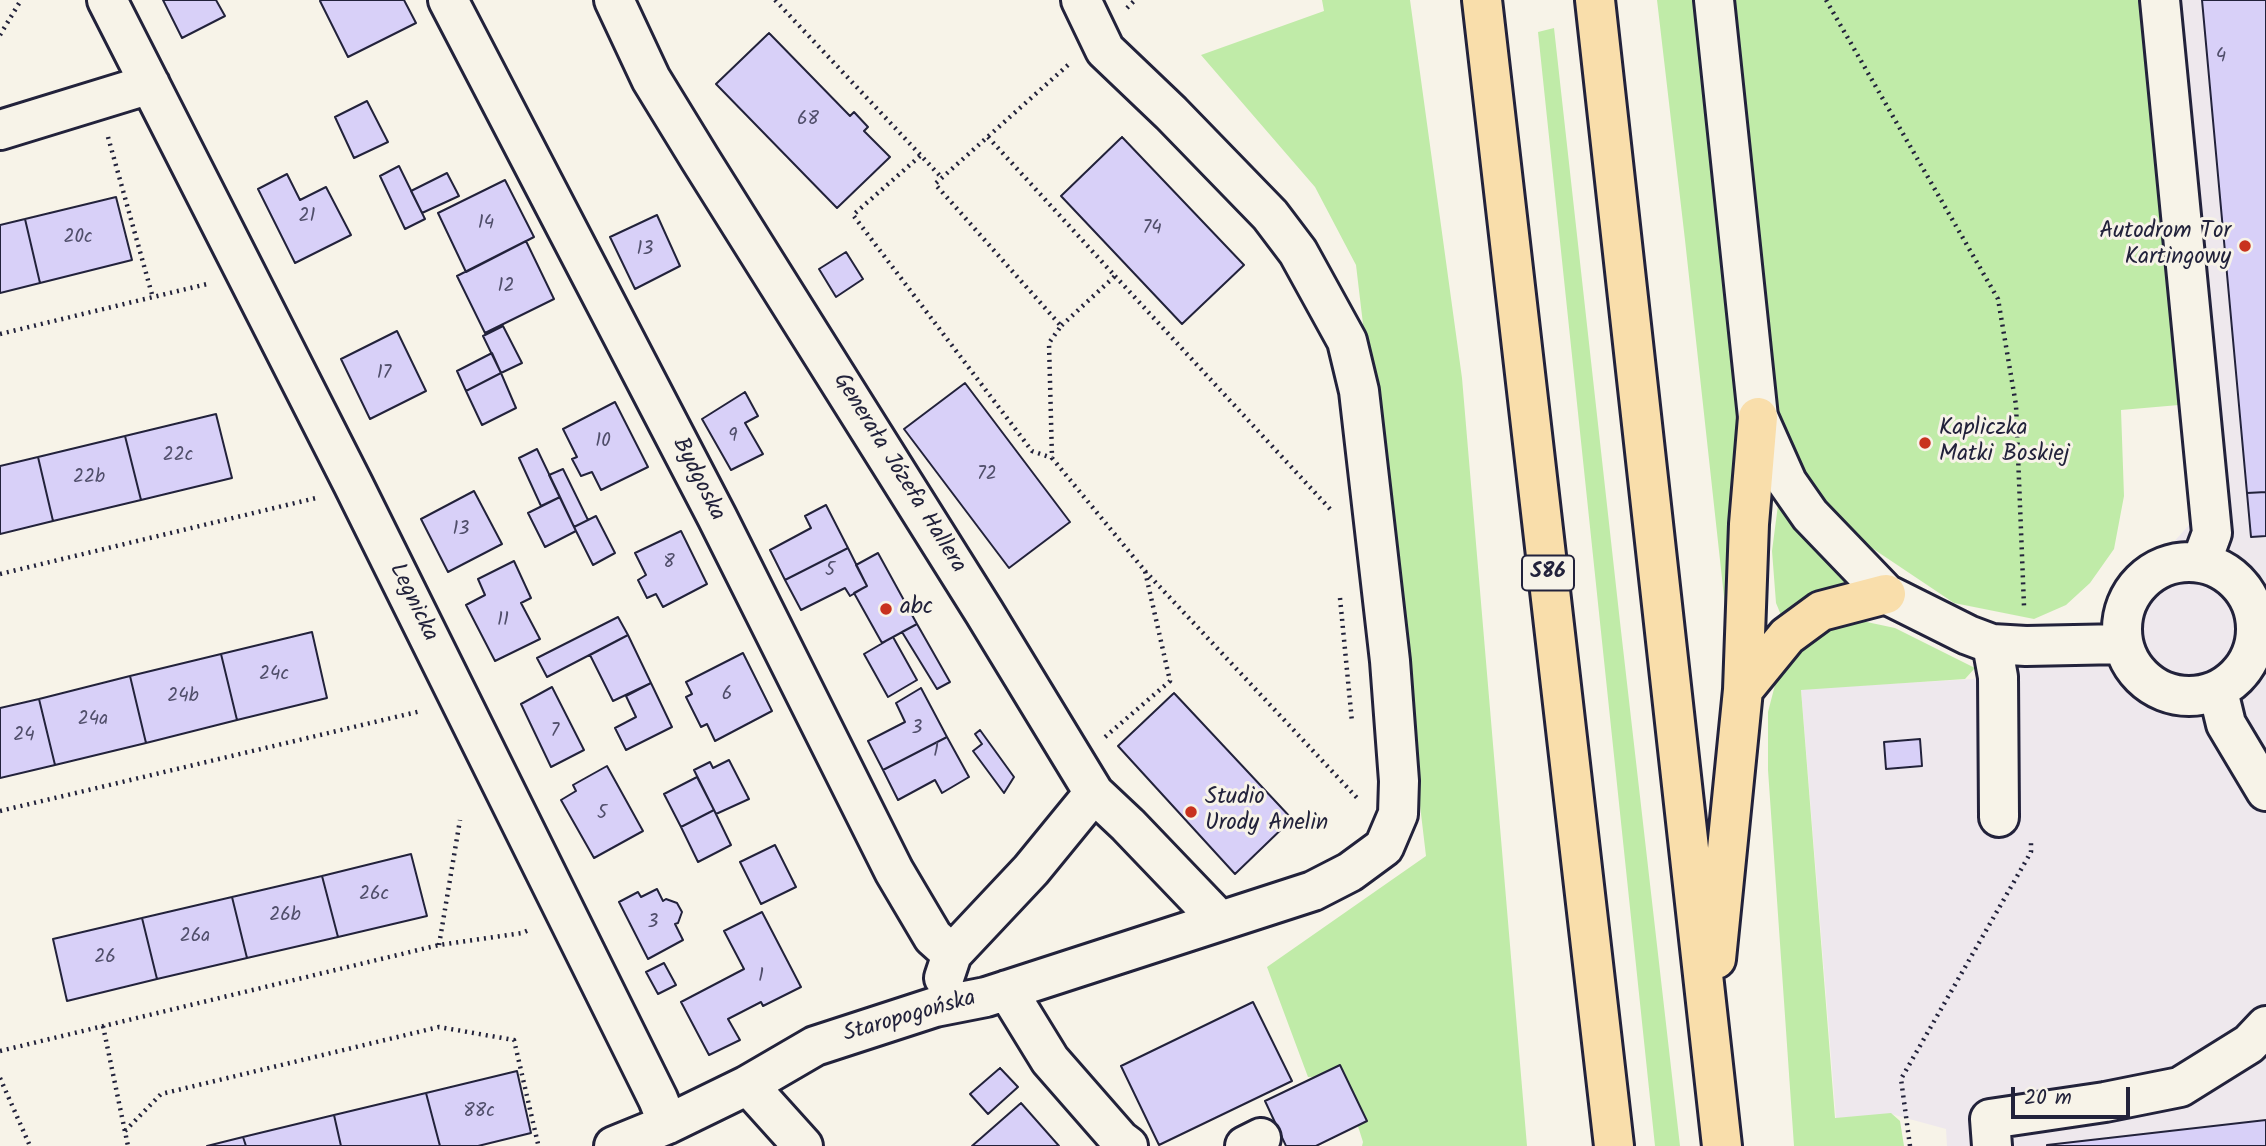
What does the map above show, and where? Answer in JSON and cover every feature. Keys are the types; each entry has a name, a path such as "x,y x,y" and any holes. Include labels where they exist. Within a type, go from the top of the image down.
{"highway":[{"name":"S86","path":"1482,0 1614,1146"},
{"path":"1595,0 1722,1146"},
{"path":"1709,1030 1743,690 1749,524 1758,417"},
{"path":"1743,690 1787,636 1821,611 1886,594"}],"street":[{"name":"Legnicka","path":"107,0 353,484 668,1124"},
{"name":"Bydgoska","path":"448,0 717,517 894,871 933,937 952,954"},
{"name":"Generała Józefa Hallera","path":"614,0 651,79 1085,778 1219,920"},
{"name":"Staropogońska","path":"614,1146 668,1124 748,1085 815,1046 935,1006 986,997 1313,891 1350,872 1384,847 1398,814 1399,781 1390,661 1359,391 1347,341 1298,252 1270,215 1171,113 1105,50 1081,0"},
{"path":"1714,0 1758,417 1787,482 1810,515 1886,594 1968,635 2009,645 2123,643"},
{"path":"2160,0 2211,533 2201,563"},
{"path":"0,130 150,84"},
{"path":"2179,562 2201,563 2220,569 2236,581 2261,614 2252,654 2242,671 2218,691 2185,696 2164,692 2146,680 2131,664 2123,643 2122,622 2128,601 2141,582 2158,569 2179,562"},
{"path":"1999,817 1998,677 2009,645"},
{"path":"2218,691 2226,724 2266,791"},
{"path":"935,1006 952,954 1031,870 1085,778"},
{"path":"1007,990 1049,1060 1128,1146"},
{"path":"1992,1146 1990,1119 2105,1102 2180,1087 2260,1044"},
{"path":"748,1085 803,1146"}],"path":[{"path":"0,35 21,0"},
{"path":"775,0 942,178"},
{"path":"1061,326 935,184 1099,37 1135,0"},
{"path":"1826,0 1998,299 2016,405 2009,645"},
{"path":"98,100 153,298"},
{"path":"988,137 1331,510 1332,524"},
{"path":"920,156 853,215 1032,451 1052,458 1145,571 1359,800"},
{"path":"0,334 246,274"},
{"path":"1052,458 1049,343 1061,326 1115,276"},
{"path":"0,574 305,502 353,484"},
{"path":"1085,778 1170,681 1145,571"},
{"path":"1339,593 1352,731"},
{"path":"0,811 444,705 458,696"},
{"path":"1355,813 1359,800 1358,786"},
{"path":"439,945 460,820"},
{"path":"1910,1146 1901,1079 2031,852 2031,838"},
{"path":"0,1051 439,945 522,933 566,913"},
{"path":"103,1026 128,1146"},
{"path":"125,1131 161,1094 439,1027 514,1040 538,1144"},
{"path":"0,1078 30,1146"}],"shaded area":[{"path":"2141,0 2266,0 2266,1146 1947,1146 1946,1129 1891,1114 1836,1118 1801,689 1973,679 2097,626 2190,524"}],"green space":[{"path":"1322,0 1410,0 1462,378 1527,1146 1362,1146 1342,1076 1308,1077 1267,967 1426,856 1356,265 1315,187 1201,55 1324,11"},
{"path":"1657,0 1696,0 1737,407 1739,576 1727,624 1685,240"},
{"path":"1733,0 2141,0 2179,405 2121,410 2124,496 2114,549 2090,583 2066,605 2034,619 1954,603 1857,538 1810,491 1777,422"},
{"path":"1554,28 1680,1146 1655,1146 1538,32"},
{"path":"1778,505 1852,584 1808,594 1781,615 1776,603 1772,551"},
{"path":"1862,621 1895,628 1975,668 1965,679 1801,690 1835,1118 1891,1113 1900,1121 1904,1146 1794,1146 1768,770 1768,712 1776,681 1798,652 1824,632"}],"building":[{"path":"163,0 216,0 225,16 182,38"},
{"path":"404,0 416,23 348,57 320,1"},
{"name":"Autodrom Tor Kartingowy","path":"2202,0 2266,0 2266,492 2247,493"},
{"path":"769,33 850,116 854,112 868,127 864,131 890,157 837,208 716,84"},
{"path":"367,101 388,142 354,158 335,117"},
{"path":"1122,137 1244,265 1182,324 1061,196"},
{"path":"399,166 425,219 405,229 380,176"},
{"path":"447,173 459,196 422,213 411,191"},
{"path":"287,174 300,200 326,187 351,235 295,263 258,189"},
{"path":"505,180 534,237 466,272 438,213"},
{"path":"116,197 132,260 40,283 25,219"},
{"path":"657,215 680,266 635,289 610,237"},
{"path":"25,219 40,283 0,293 0,225"},
{"path":"526,241 554,299 485,333 457,276"},
{"path":"846,252 863,279 836,297 819,269"},
{"path":"503,326 522,363 501,373 483,336"},
{"path":"397,331 426,391 370,419 341,359"},
{"path":"492,353 501,373 466,391 457,371"},
{"path":"501,373 516,408 482,425 466,391"},
{"path":"965,383 1070,522 1009,568 904,429"},
{"path":"745,392 758,416 745,423 763,454 731,470 702,419"},
{"path":"615,402 648,467 601,490 592,472 581,476 572,459 577,457 563,429"},
{"path":"216,414 232,478 141,500 125,436"},
{"path":"125,436 141,500 53,521 38,457"},
{"path":"537,449 560,497 541,506 519,458"},
{"path":"38,457 53,521 0,534 0,466"},
{"path":"563,469 588,520 574,527 549,475"},
{"path":"474,491 502,544 448,572 421,519"},
{"path":"2266,492 2266,536 2251,537 2247,493"},
{"path":"560,497 576,531 545,547 528,513"},
{"path":"826,505 848,548 785,580 770,550 811,528 805,516"},
{"path":"596,516 615,553 593,565 574,527"},
{"path":"681,531 707,584 663,607 656,594 647,598 638,580 646,575 635,553"},
{"path":"848,548 867,586 850,596 845,588 801,610 785,580"},
{"name":"abc","path":"878,553 917,624 882,643 854,593 867,586 856,565"},
{"path":"514,561 531,598 521,603 540,639 495,661 466,605 485,595 478,579"},
{"path":"618,617 628,635 547,677 537,658"},
{"path":"917,624 950,682 937,689 902,632"},
{"path":"312,632 327,698 237,720 221,654"},
{"path":"628,635 651,683 613,701 590,655"},
{"path":"893,637 917,680 888,697 864,654"},
{"path":"743,653 772,711 715,741 707,724 701,727 686,697 692,694 686,682"},
{"path":"221,654 237,720 146,743 130,676"},
{"path":"130,676 146,743 55,765 39,699"},
{"path":"651,683 672,727 626,750 615,728 636,717 626,696"},
{"path":"552,687 584,750 551,767 521,704"},
{"path":"921,688 947,737 883,770 868,741 905,722 896,703"},
{"path":"1174,693 1292,819 1235,874 1118,746"},
{"path":"39,699 55,765 0,778 0,708"},
{"path":"980,730 1014,777 1004,793 973,751 982,744 975,734"},
{"path":"947,737 969,777 942,793 935,780 898,800 883,770"},
{"path":"1920,739 1922,766 1886,769 1884,742"},
{"path":"729,760 749,799 716,814 694,770 710,762 713,768"},
{"path":"607,766 643,831 594,858 561,800 576,791 573,785"},
{"path":"697,777 714,810 681,827 664,794"},
{"path":"714,810 731,845 698,862 681,827"},
{"path":"775,845 796,887 761,904 740,862"},
{"path":"411,854 427,916 338,937 322,876"},
{"path":"322,876 338,937 247,958 232,897"},
{"path":"657,889 663,901 666,899 677,903 682,912 675,924 683,940 648,959 619,902 638,892 641,897"},
{"path":"232,897 247,958 157,979 142,918"},
{"path":"762,912 801,987 763,1006 761,1002 728,1019 740,1040 709,1055 681,1002 744,969 724,931"},
{"path":"142,918 157,979 67,1001 53,939"},
{"path":"664,963 676,985 658,994 646,972"},
{"path":"1253,1002 1292,1081 1159,1145 1121,1066"},
{"path":"1340,1065 1367,1121 1316,1146 1286,1146 1265,1101"},
{"path":"1000,1068 1018,1087 988,1114 970,1094"},
{"path":"517,1071 531,1133 478,1146 440,1146 426,1093"},
{"path":"426,1093 440,1146 341,1146 334,1115"},
{"path":"1021,1103 1059,1146 972,1146"},
{"path":"334,1115 341,1146 246,1146 243,1137"},
{"path":"2266,1120 2266,1146 2047,1146 2047,1145"},
{"path":"243,1137 246,1146 207,1146"}],"place":[{"name":"Autodrom Tor Kartingowy","path":"2245,246"},
{"name":"Kapliczka Matki Boskiej","path":"1925,443"},
{"name":"abc","path":"886,609"},
{"name":"Studio Urody Anelin","path":"1191,812"}]}
